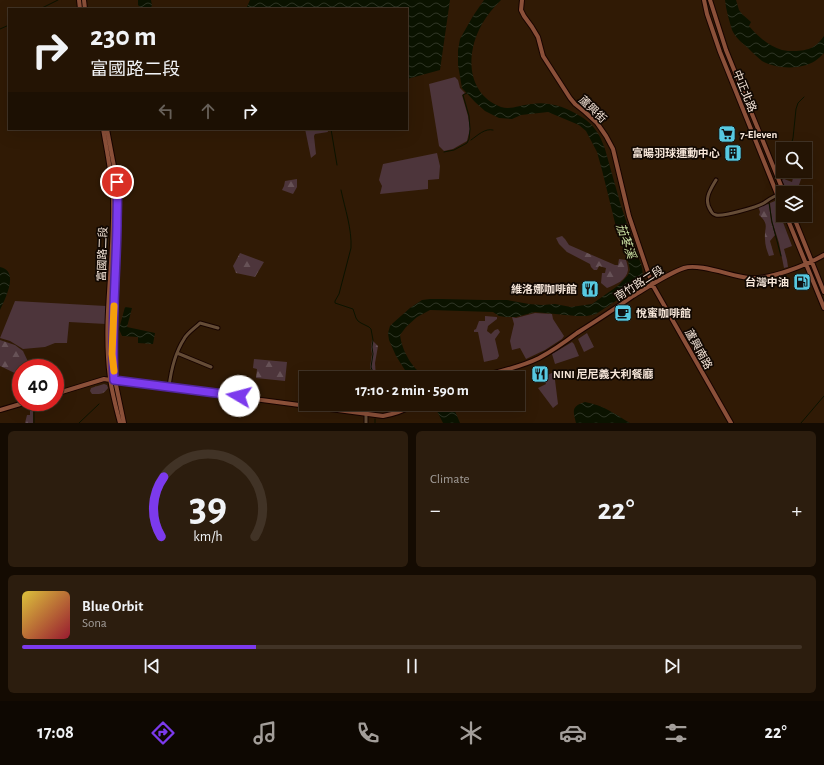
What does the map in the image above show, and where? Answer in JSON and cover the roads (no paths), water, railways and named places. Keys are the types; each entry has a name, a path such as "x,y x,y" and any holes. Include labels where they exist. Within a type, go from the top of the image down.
{"street":[{"name":"蘆興街","path":"522,0 521,10 538,37 543,56 570,98 597,123 613,149 629,216 652,284"},
{"name":"中正北路","path":"704,0 720,52 776,192"},
{"name":"中正北路","path":"710,0 726,50 781,186"},
{"name":"富國路二段","path":"103,130 112,185 113,201 108,315 108,352 112,380"},
{"name":"富國路二段","path":"107,130 118,193 112,380"},
{"path":"716,180 710,191 707,203 713,214 717,215 724,215 762,204 776,195"},
{"path":"789,222 824,308"},
{"path":"796,222 824,292"},
{"name":"南竹路二段","path":"503,371 515,368 539,357 568,340 652,284 685,268 697,266 743,277 760,278 785,272 824,255"},
{"name":"蘆興南路","path":"652,284 731,423"},
{"path":"169,387 171,370 184,338 200,323 218,328"},
{"path":"177,353 211,367"},
{"path":"64,391 104,379 383,416 403,411"},
{"path":"112,380 120,423"},
{"path":"112,380 124,423"},
{"path":"0,410 12,406"},
{"path":"366,413 366,423"}],"water":[{"path":"138,0 151,0 152,6 149,8 141,8 138,5"},
{"path":"250,0 450,0 440,70 408,79 408,8 246,8"},
{"name":"茄苳溪","path":"484,0 501,0 484,21 477,35 471,59 475,82 489,101 505,108 541,103 559,106 576,113 592,125 596,130 605,149 621,206 641,264 643,277 640,285 596,314 587,316 535,312 516,317 506,317 499,316 493,312 430,310 417,317 400,335 403,347 409,360 418,371 406,371 396,356 389,340 388,333 390,326 393,323 422,300 507,300 529,304 555,304 571,307 592,304 619,285 628,275 630,270 617,231 597,152 586,131 579,125 548,112 521,115 512,119 499,118 485,111 462,88 458,65 458,50 460,39"},
{"path":"725,0 736,0 739,10 751,22 749,26 768,44 785,51 804,50 814,46 824,36 824,53 809,64 796,67 774,66 762,61 733,33"},
{"path":"0,267 6,270 10,279 7,293 0,310"},
{"path":"125,307 132,308 127,327 155,333 153,344 138,343 138,337 122,336 119,329"},
{"path":"585,402 614,413 630,423 576,423 574,415 575,407"},
{"path":"437,411 455,411 460,423 443,423"}],"waterway":[{"path":"42,8 58,0"},
{"path":"0,29 8,25"},
{"path":"444,152 454,150 467,143 469,139 469,116 463,95 467,93"},
{"path":"792,142 796,109 798,103 804,97"},
{"path":"331,130 337,165"},
{"path":"471,140 484,131 493,130"},
{"path":"341,190 349,226 351,248 339,294 335,303 353,309 358,321 371,329 373,340 371,367 372,371"},
{"path":"769,203 772,222 781,256"},
{"path":"801,423 824,396"},
{"path":"79,423 99,404"},
{"path":"34,411 34,423"}],"place":[{"name":"7-Eleven","path":"727,134"},
{"name":"富暘羽球運動中心","path":"733,153"},
{"name":"台灣中油","path":"802,282"},
{"name":"維洛娜咖啡館","path":"590,289"},
{"name":"悅蜜咖啡館","path":"623,313"},
{"name":"NINI 尼尼義大利餐廳","path":"540,374"}]}
